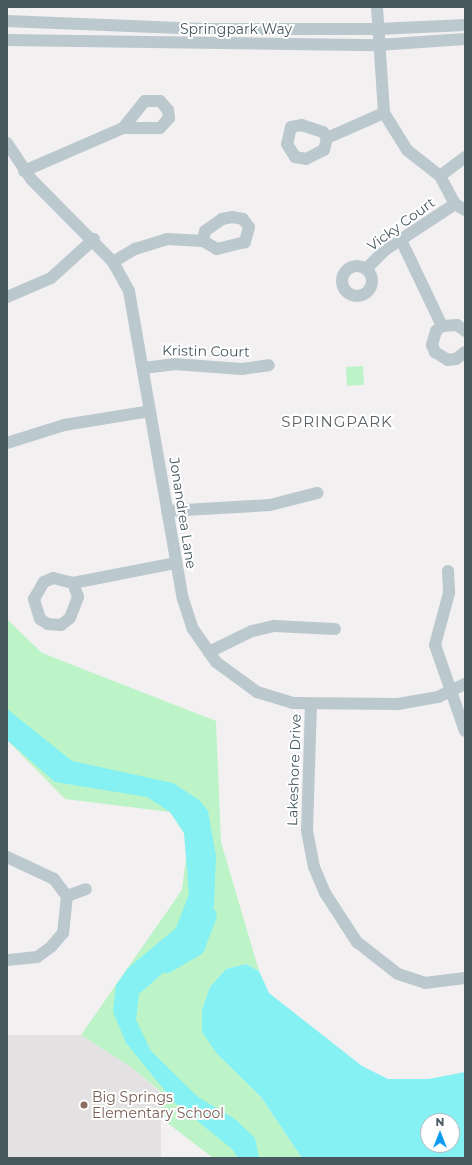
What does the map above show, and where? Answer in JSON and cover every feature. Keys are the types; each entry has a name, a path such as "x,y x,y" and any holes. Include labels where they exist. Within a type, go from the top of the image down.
{"street":[{"path":"377,7 378,45 384,113 407,150 440,176 460,207"},
{"name":"Springpark Way","path":"7,21 210,29 378,29 465,25"},
{"name":"Springpark Way","path":"7,40 378,45 465,39"},
{"path":"327,138 384,113"},
{"path":"24,171 123,128"},
{"name":"Jonandrea Lane","path":"7,143 24,171 94,239 113,262 134,307 176,563 188,617 209,652 226,671 257,692 276,699 311,704 398,704 438,697 465,684"},
{"path":"440,176 465,157"},
{"name":"Vicky Court","path":"366,269 401,240 460,207"},
{"path":"7,297 51,278 94,239"},
{"path":"401,240 442,326"},
{"path":"113,262 160,241 203,241"},
{"path":"465,331 457,324 442,326 433,338 435,352 448,360 456,359 465,352"},
{"name":"Kristin Court","path":"143,368 174,364 242,369 268,365"},
{"path":"7,443 64,425 150,411"},
{"path":"167,511 270,505 317,494"},
{"path":"73,583 176,563"},
{"path":"448,571 449,593 435,645 465,731"},
{"path":"209,652 252,631 274,626 335,629"},
{"name":"Lakeshore Drive","path":"311,704 307,831 314,868 325,893 357,942 398,974 425,983 465,978"},
{"path":"7,857 54,879 68,896 63,933 37,957 7,960"},
{"path":"68,896 86,889"}],"shaded area":[{"name":"Big Springs Elementary School","path":"7,1035 81,1035 131,1067 161,1093 161,1158 7,1158"}],"green space":[{"path":"363,366 364,385 347,386 346,367"},
{"path":"7,619 42,653 216,721 221,842 259,971 246,964 226,969 210,987 202,1010 217,1054 261,1097 302,1158 213,1158 161,1118 161,1092 131,1067 81,1035 182,890 187,850 184,833 170,812 65,799 7,740"}],"water":[{"path":"7,709 72,761 173,783 199,800 208,811 216,856 214,906 204,931 180,958 139,994 136,1020 151,1051 198,1097 235,1119 255,1138 259,1158 238,1158 232,1149 175,1103 126,1043 113,1012 116,985 128,968 176,928 189,894 184,833 170,812 147,797 55,782 7,740"},
{"path":"246,964 259,971 269,993 362,1066 388,1079 429,1079 465,1072 465,1158 302,1158 261,1097 217,1054 202,1032 202,1010 210,987 226,969"}],"waterway":[{"path":"166,963 195,946 207,915"}],"place":[{"name":"Big Springs Elementary School","path":"84,1105"}],"district":[{"name":"SPRINGPARK","path":"337,422"}]}
